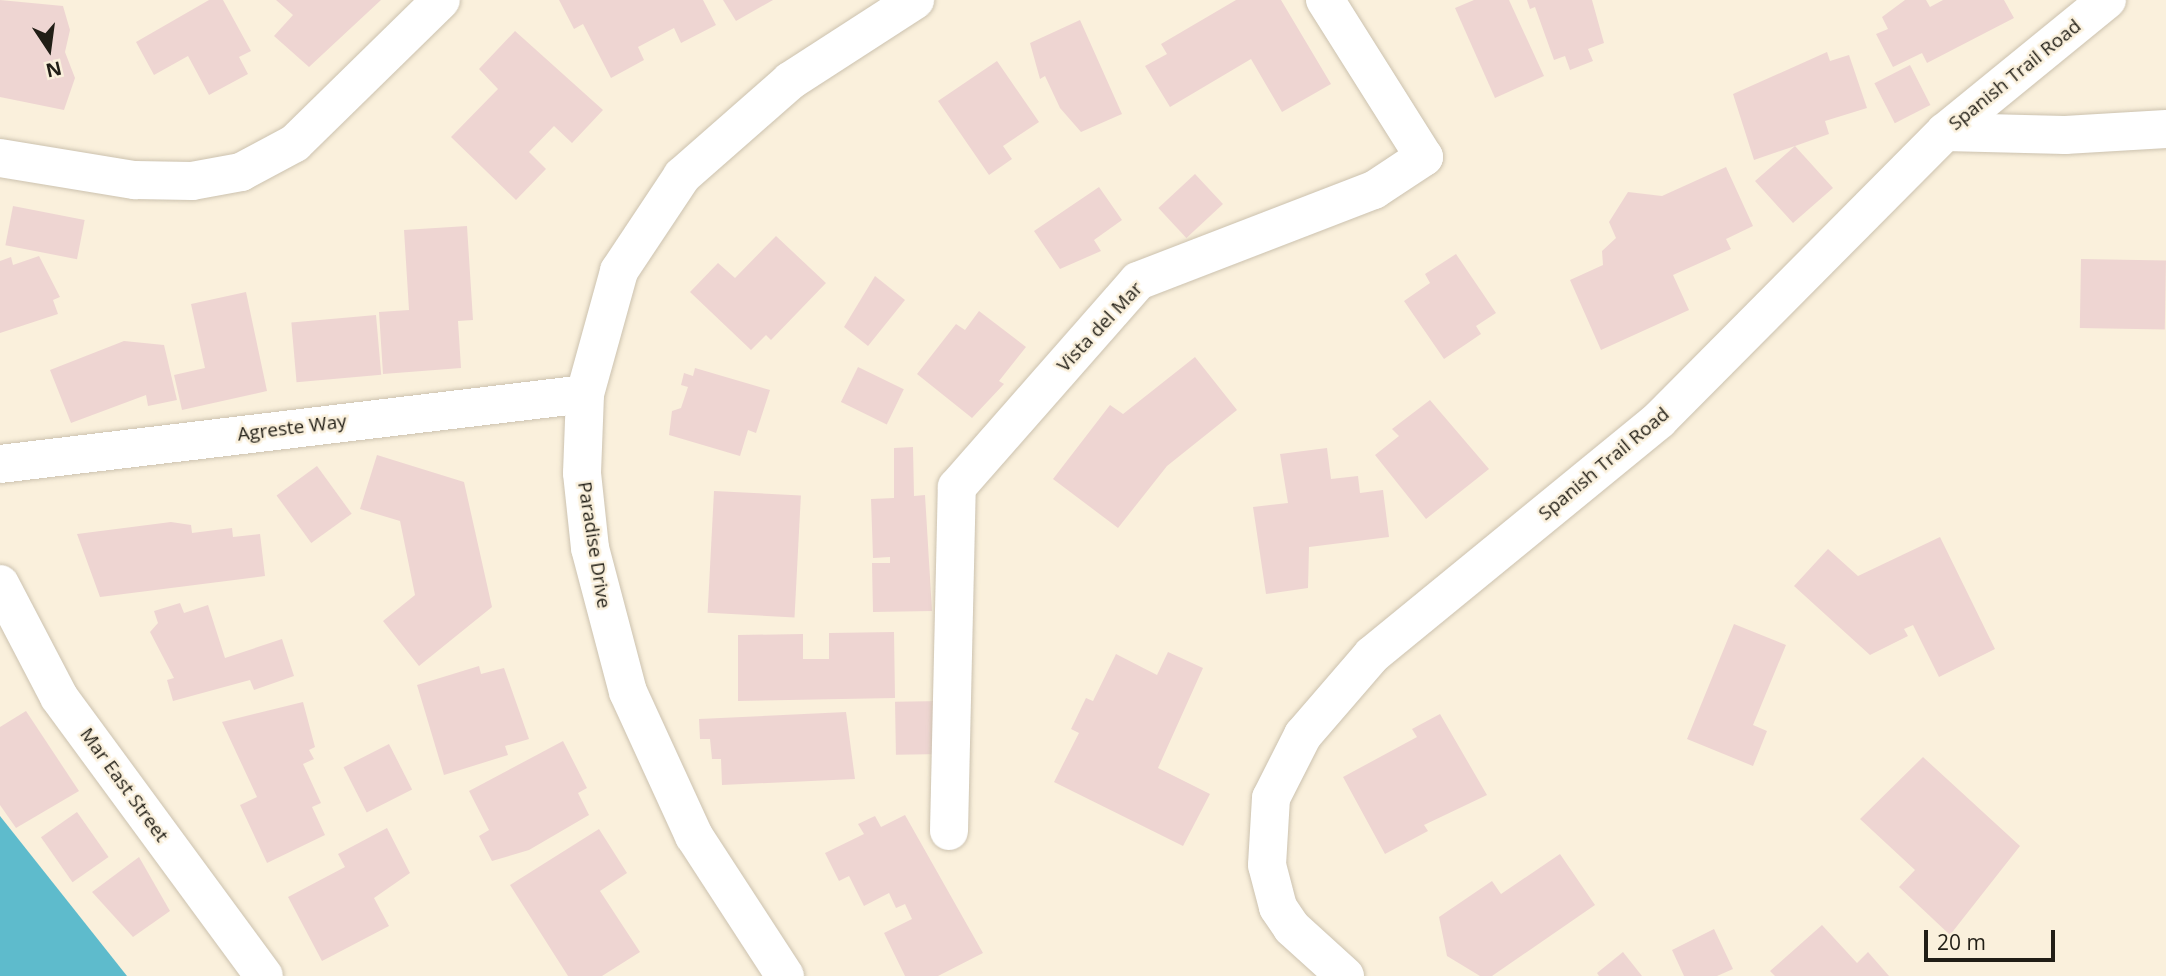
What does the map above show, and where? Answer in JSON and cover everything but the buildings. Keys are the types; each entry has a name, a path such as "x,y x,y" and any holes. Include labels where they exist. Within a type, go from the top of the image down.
{"street":[{"path":"0,158 135,180 192,181 241,172 295,143 441,0"},
{"name":"Paradise Drive","path":"785,976 694,836 628,692 590,548 582,472 585,394 594,343 619,271 682,176 780,88 915,0"},
{"name":"Vista del Mar","path":"949,831 957,487 1138,281 1374,190 1424,157 1325,0"},
{"name":"Spanish Trail Road","path":"1345,976 1292,928 1278,907 1267,865 1271,798 1303,735 1372,655 1659,421 1945,132 2107,0"},
{"path":"1945,132 2065,135 2166,129"},
{"name":"Agreste Way","path":"0,464 585,394"},
{"name":"Mar East Street","path":"0,584 59,697 264,976"}],"water":[{"path":"0,816 127,976 0,976"}]}
